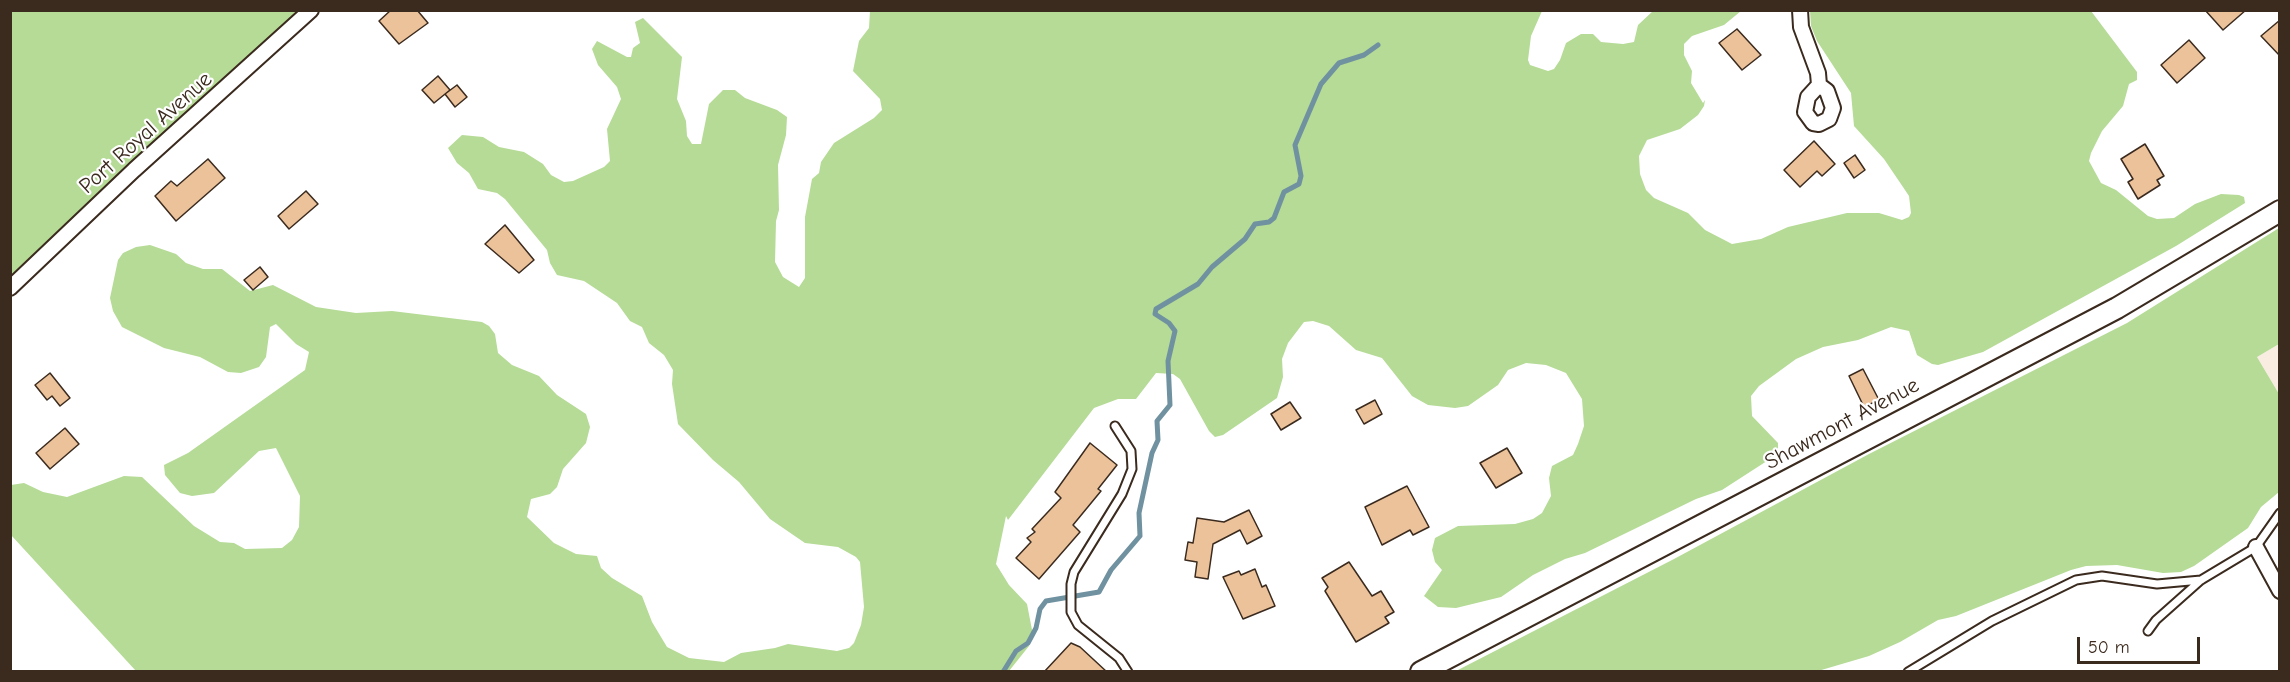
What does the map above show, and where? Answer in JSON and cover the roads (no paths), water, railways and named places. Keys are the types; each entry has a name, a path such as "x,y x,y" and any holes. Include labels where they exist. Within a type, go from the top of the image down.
{"main road":[{"name":"Shawmont Avenue","path":"1421,672 2117,308 2280,211"}],"street":[{"name":"Port Royal Avenue","path":"10,288 134,171 311,10"},
{"path":"1800,10 1801,27 1818,73 1819,85"},
{"path":"2256,547 2280,591"}],"lane":[{"path":"1115,426 1131,451 1130,479 1080,562 1071,584 1071,612 1078,625 1119,658 1128,672"},
{"path":"2148,631 2156,620 2202,580 2256,547 2280,513"},
{"path":"1908,672 1951,644 2076,580 2102,576 2157,584 2202,580"}],"waterway":[{"path":"1003,672 1016,651 1028,643 1036,628 1040,609 1046,601 1099,592 1111,570 1140,536 1139,513 1152,453 1158,440 1157,421 1170,405 1168,361 1175,331 1169,323 1155,314 1156,309 1198,284 1212,267 1245,239 1255,224 1269,222 1274,218 1284,192 1299,184 1301,176 1295,145 1321,84 1339,63 1364,55 1378,45"}]}
